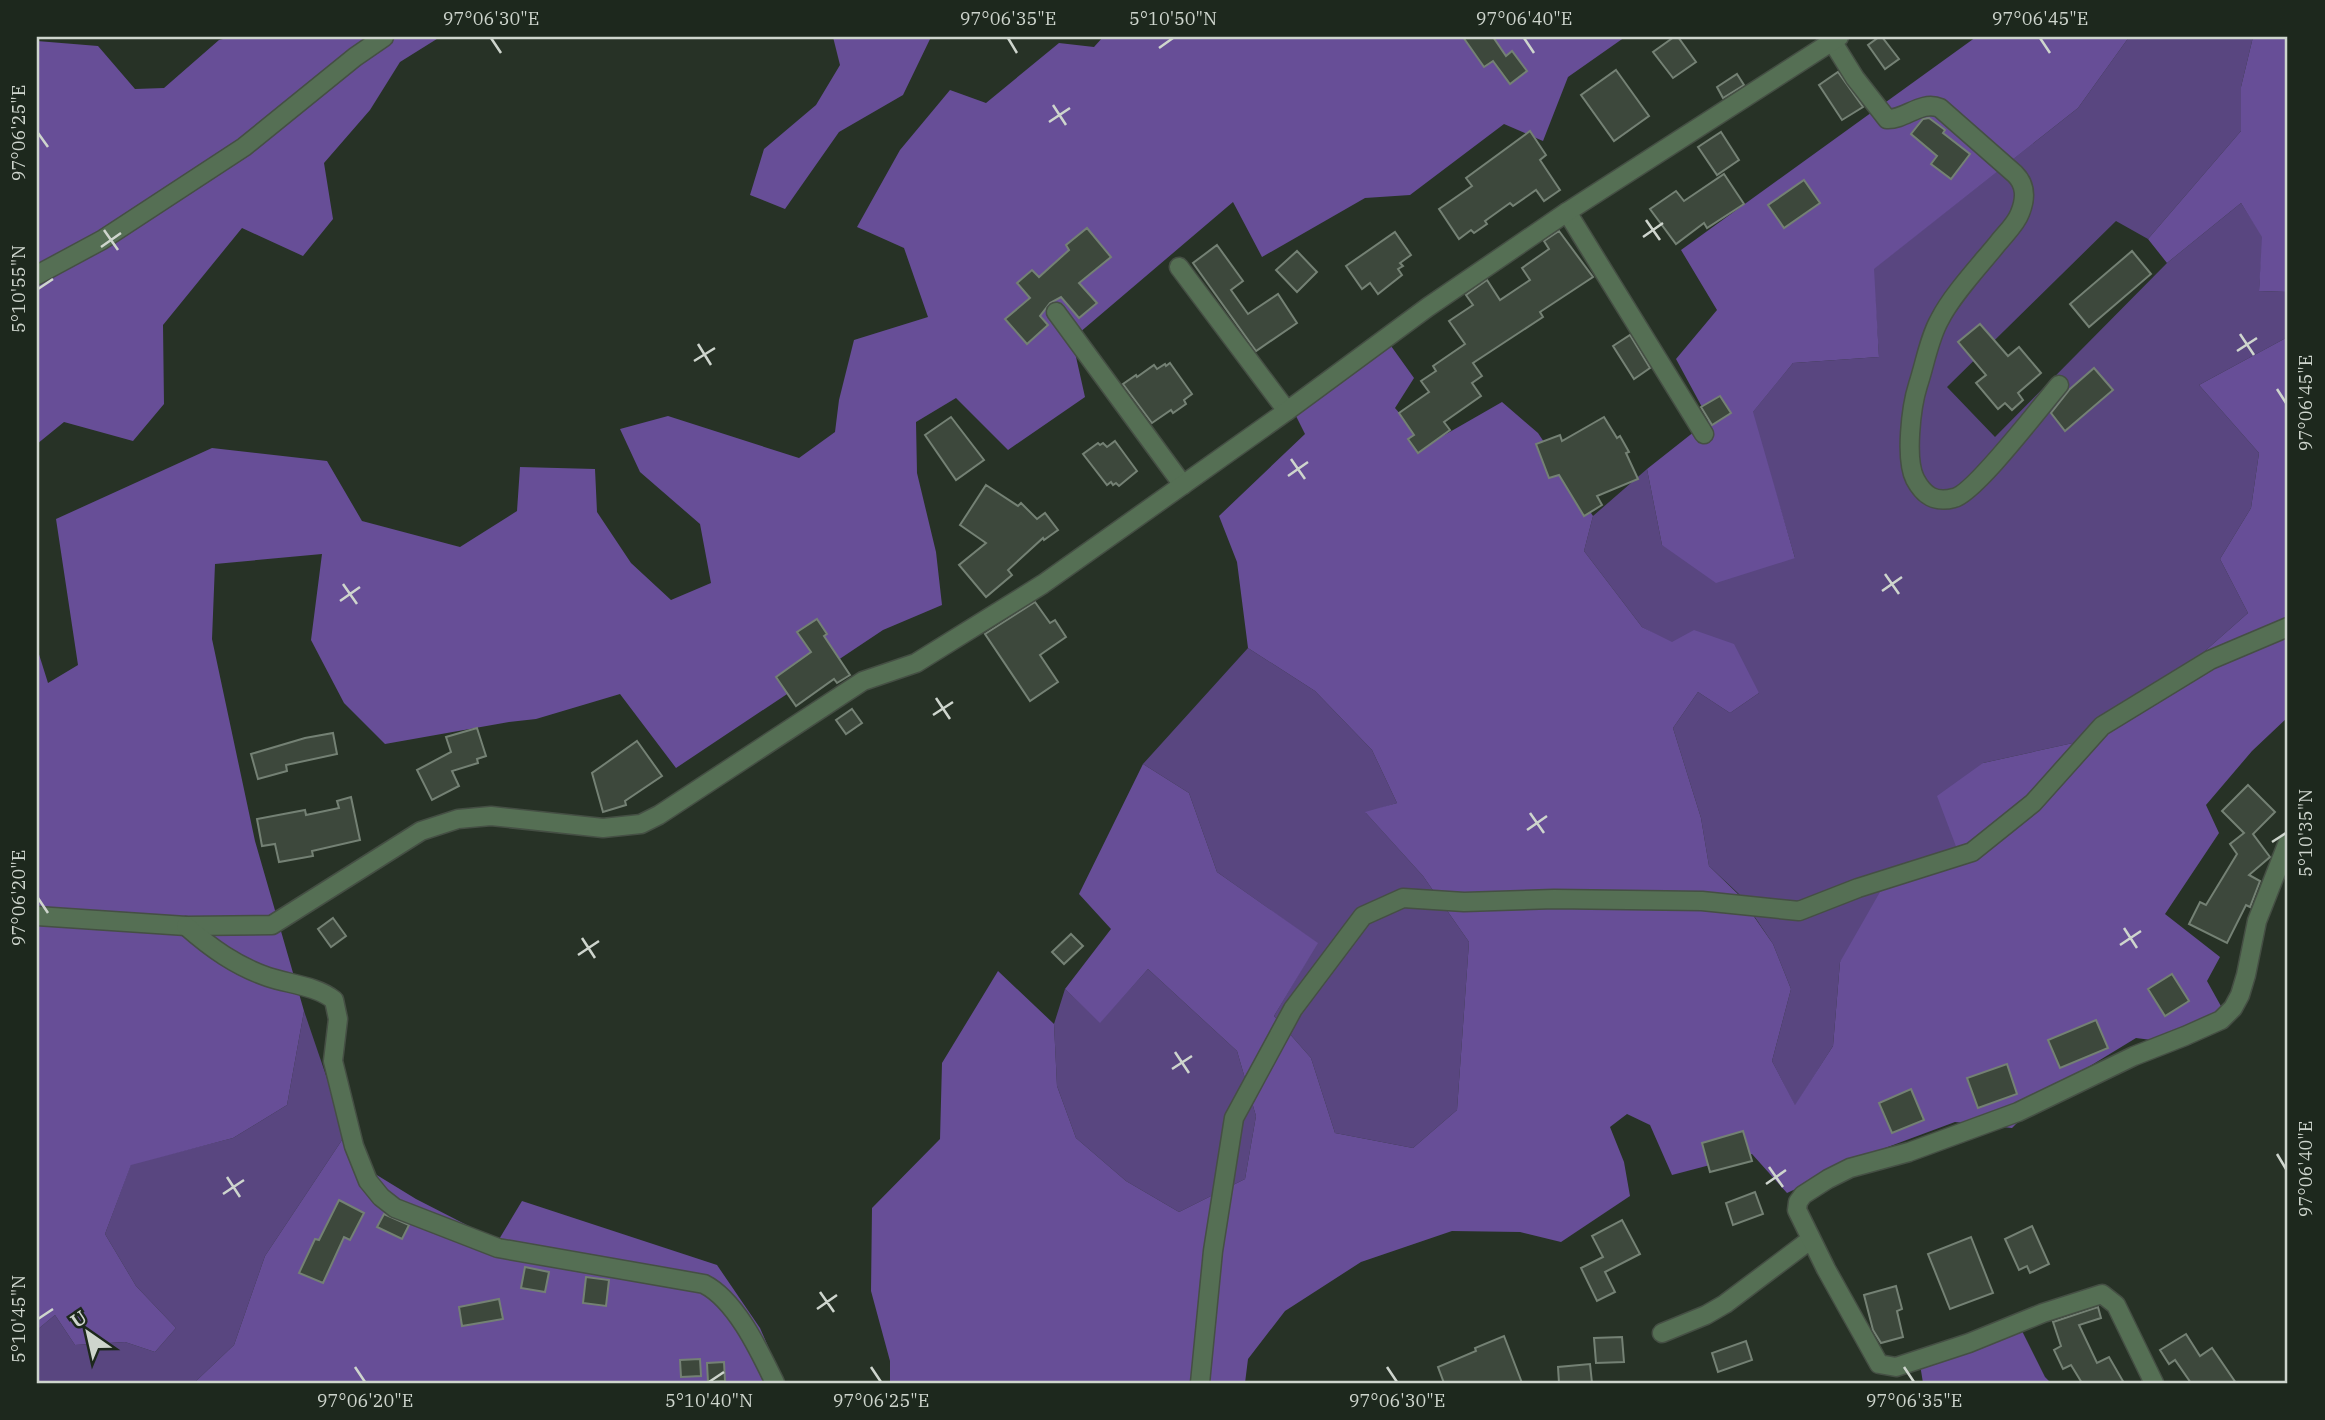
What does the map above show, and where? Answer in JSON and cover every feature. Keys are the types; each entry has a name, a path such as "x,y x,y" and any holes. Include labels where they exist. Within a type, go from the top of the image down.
{"street":[{"path":"37,275 102,240 244,147 355,57 384,37"},
{"path":"37,916 186,926 272,925 284,920 341,880 421,831 458,819 491,816 603,828 641,824 676,806 863,681 916,663 1043,584 1428,307 1567,212 1835,39 1855,78 1886,118 1895,118 1918,108 1934,105 1940,108 2015,174 2024,187 2024,200 2016,222 1939,319 1916,391 1912,418 1910,464 1923,493 1937,499 1956,498 1975,484 2059,385"},
{"path":"1567,212 1704,434"},
{"path":"1179,267 1287,411"},
{"path":"1056,312 1183,485"},
{"path":"1200,1383 1213,1251 1234,1118 1293,1009 1363,916 1403,898 1464,902 1554,899 1702,901 1799,911 1858,888 1972,852 2033,803 2102,726 2210,660 2288,626"},
{"path":"2154,1383 2116,1305 2102,1294 1896,1367 1883,1366 1876,1360 1810,1240 1797,1210 1798,1202 1811,1189 1850,1168 1909,1152 2018,1112 2134,1056 2221,1020 2233,1008 2239,995 2258,921 2288,842"},
{"path":"186,926 224,957 267,976 324,993 334,1000 338,1019 333,1061 337,1084 360,1166 368,1181 388,1202 412,1216 498,1248 704,1284 715,1290 729,1304 775,1383"},
{"path":"1662,1333 1726,1304 1810,1240"}],"shaded area":[{"path":"231,37 440,37 400,62 370,110 324,163 333,219 303,256 242,228 163,325 164,404 133,441 64,422 37,444 37,41 98,46 135,89 164,88 219,40"},
{"path":"833,37 931,37 903,95 839,132 785,209 750,195 764,149 816,105 840,65"},
{"path":"1103,37 1625,37 1568,77 1543,141 1504,124 1410,195 1365,198 1262,257 1233,202 1072,339 1085,397 1008,450 956,398 916,422 917,473 936,552 942,605 883,630 676,768 620,694 536,719 385,744 344,703 311,640 322,554 215,564 212,639 255,841 304,1011 287,1105 233,1138 131,1165 105,1234 136,1286 176,1328 155,1352 125,1342 75,1345 55,1315 37,1330 37,648 48,683 78,665 56,519 212,448 327,461 362,521 460,547 517,511 520,467 595,469 597,512 631,563 671,600 711,583 700,524 640,472 620,429 668,416 799,458 835,432 839,400 854,340 928,317 904,248 857,227 900,150 950,90 986,103 1059,43 1094,47"},
{"path":"1976,37 2129,37 2078,108 1874,269 1879,357 1793,363 1753,412 1795,558 1716,583 1662,545 1647,469 1709,420 1676,359 1717,310 1681,250"},
{"path":"2129,37 2253,37 2241,87 2241,131 2148,239 2116,221 1947,387 1995,437 2167,263 2241,203 2263,237 2259,291 2288,292 2288,334 2284,339 2199,385 2259,453 2251,508 2220,559 2248,613 2154,696 2073,743 1983,763 1957,849 1840,962 1833,1046 1795,1106 1772,1061 1791,989 1773,944 1740,895 1709,866 1701,818 1673,728 1698,692 1730,713 1759,693 1642,627 1584,551 1593,516 1647,469 1662,545 1795,558 1752,413 1793,363 1879,357 1873,269 2078,108"},
{"path":"2253,37 2288,37 2288,292 2259,291 2262,237 2241,203 2167,263 2148,239 2241,131 2241,87"},
{"path":"2288,334 2288,717 2252,751 2206,805 2219,833 2165,914 2220,957 2207,981 2227,1017 2190,1045 2136,1038 2049,1091 2012,1128 1955,1122 1877,1151 1787,1193 1752,1154 1672,1175 1650,1125 1627,1114 1610,1127 1624,1162 1630,1196 1561,1242 1520,1232 1452,1231 1361,1262 1285,1311 1248,1359 1245,1383 890,1383 890,1361 871,1291 872,1208 940,1139 942,1063 998,971 1054,1024 1057,1086 1076,1138 1126,1181 1179,1212 1245,1179 1256,1116 1237,1051 1148,969 1100,1023 1065,989 1111,929 1079,894 1143,764 1189,793 1217,872 1318,943 1274,1016 1311,1058 1335,1133 1413,1148 1457,1110 1469,942 1423,876 1365,812 1397,803 1372,750 1315,691 1248,648 1237,562 1219,516 1305,434 1291,406 1386,339 1414,378 1395,408 1427,445 1502,402 1538,433 1593,516 1584,551 1642,627 1672,642 1694,630 1734,644 1759,693 1730,713 1698,692 1673,728 1701,818 1709,866 1739,895 1773,944 1791,989 1772,1061 1795,1105 1833,1046 1840,962 1880,892 1957,849 1937,796 1983,763 2073,743 2154,696 2248,613 2220,559 2251,508 2259,453 2199,385 2284,339"},
{"path":"1248,648 1315,691 1372,750 1397,803 1366,813 1423,876 1469,942 1457,1110 1413,1148 1335,1133 1311,1058 1274,1016 1317,943 1217,872 1189,793 1143,764"},
{"path":"1148,969 1237,1051 1256,1116 1245,1179 1179,1212 1126,1181 1076,1138 1057,1086 1054,1024 1065,989 1100,1022"},
{"path":"304,1011 346,1134 265,1256 234,1345 194,1383 37,1383 37,1330 55,1315 75,1345 125,1342 155,1352 176,1328 136,1286 105,1234 131,1164 233,1138 287,1105"},
{"path":"346,1134 367,1169 416,1199 498,1241 522,1201 717,1265 760,1328 784,1383 194,1383 234,1345 265,1256"},
{"path":"2016,1319 2045,1377 2051,1383 1923,1383 1918,1352"}],"building":[{"path":"1463,37 1493,37 1506,56 1512,51 1527,71 1510,84 1493,61 1484,67"},
{"path":"1678,37 1696,62 1673,78 1653,52"},
{"path":"1882,37 1899,59 1885,69 1868,45"},
{"path":"1616,70 1649,116 1614,141 1581,95"},
{"path":"1838,72 1863,107 1842,120 1819,85"},
{"path":"1737,74 1744,85 1723,98 1717,87"},
{"path":"1929,118 1970,154 1951,179 1931,164 1937,156 1911,134 1923,119"},
{"path":"1530,131 1546,155 1540,160 1560,190 1544,201 1536,190 1513,206 1510,203 1485,221 1487,224 1474,233 1471,230 1459,239 1439,209 1472,186 1466,178"},
{"path":"1721,132 1739,160 1717,175 1698,147"},
{"path":"1724,174 1744,204 1707,228 1704,223 1676,244 1650,209 1676,191 1684,201"},
{"path":"1804,180 1820,203 1784,228 1768,205"},
{"path":"1087,228 1111,257 1079,283 1097,303 1079,318 1061,297 1050,303 1040,316 1048,325 1027,344 1005,319 1030,298 1017,283 1032,270 1039,277 1069,250 1066,245"},
{"path":"1559,231 1593,277 1540,312 1543,317 1473,363 1482,376 1472,383 1481,396 1444,422 1450,430 1418,453 1408,439 1414,435 1399,413 1429,392 1421,381 1436,371 1433,366 1465,344 1449,321 1473,305 1466,295 1487,280 1500,300 1530,280 1522,268 1549,249 1544,241"},
{"path":"1395,232 1411,255 1400,263 1403,266 1398,269 1402,275 1378,294 1370,283 1362,289 1346,266"},
{"path":"1217,245 1243,281 1231,290 1248,314 1278,294 1297,323 1256,351 1193,263"},
{"path":"1297,251 1317,272 1297,292 1276,270"},
{"path":"2132,251 2151,274 2089,327 2070,304"},
{"path":"1980,324 2008,356 2019,347 2041,373 2018,393 2023,400 2012,410 2005,403 1998,409 1976,383 1986,375 1958,342"},
{"path":"1630,335 1650,368 1634,379 1613,346"},
{"path":"1170,363 1192,394 1184,400 1186,404 1152,423 1123,384 1154,365 1157,369"},
{"path":"2094,368 2113,390 2065,431 2051,413 2070,389"},
{"path":"1720,396 1731,413 1712,425 1701,407"},
{"path":"951,417 984,460 956,480 925,435"},
{"path":"1604,417 1629,452 1626,453 1638,479 1597,496 1602,505 1584,516 1559,475 1549,478 1536,444 1560,435 1562,441"},
{"path":"1115,441 1137,471 1119,486 1111,482 1107,485 1083,454 1098,443 1107,447"},
{"path":"986,485 1018,506 1021,503 1037,519 1045,513 1058,530 1044,540 1043,538 1008,570 1012,575 986,597 959,565 986,543 960,525"},
{"path":"1035,602 1050,623 1055,620 1066,637 1040,655 1058,682 1030,701 985,634"},
{"path":"817,619 827,634 824,636 850,675 837,683 834,679 796,706 776,677 811,652 797,632"},
{"path":"852,709 862,723 846,734 836,720"},
{"path":"477,728 486,756 477,759 478,763 452,771 459,786 432,800 417,770 451,752 446,737"},
{"path":"333,733 337,754 286,765 287,771 258,779 251,754 305,738"},
{"path":"637,741 662,776 625,801 626,805 603,812 592,773"},
{"path":"2248,785 2275,812 2253,834 2270,857 2249,875 2260,881 2250,907 2246,905 2227,943 2189,924 2200,902 2206,905 2237,854 2230,844 2244,833 2222,811"},
{"path":"351,797 360,840 312,851 313,856 279,862 275,844 262,846 257,819 305,810 306,815 339,808 337,801"},
{"path":"333,918 346,936 331,947 318,929"},
{"path":"1071,934 1083,946 1064,964 1052,952"},
{"path":"2172,974 2189,1001 2165,1016 2148,989"},
{"path":"2096,1020 2108,1048 2060,1068 2048,1040"},
{"path":"2007,1064 2017,1094 1978,1108 1967,1078"},
{"path":"1911,1089 1924,1120 1892,1133 1879,1103"},
{"path":"1743,1131 1752,1161 1710,1172 1702,1143"},
{"path":"1755,1192 1763,1214 1733,1225 1726,1203"},
{"path":"339,1200 364,1213 350,1240 344,1237 323,1283 299,1273 315,1239 319,1240"},
{"path":"384,1214 409,1225 402,1239 377,1227"},
{"path":"1622,1220 1640,1254 1605,1272 1615,1292 1597,1301 1581,1268 1603,1257 1592,1236"},
{"path":"2032,1226 2049,1264 2030,1273 2027,1266 2019,1270 2005,1239"},
{"path":"1971,1237 1993,1293 1950,1309 1928,1254"},
{"path":"525,1267 549,1272 545,1292 521,1288"},
{"path":"586,1277 609,1280 606,1306 583,1303"},
{"path":"1896,1286 1902,1309 1897,1311 1903,1337 1881,1343 1873,1330 1864,1295"},
{"path":"499,1299 503,1319 462,1326 459,1307"},
{"path":"2098,1307 2101,1318 2079,1325 2097,1363 2109,1357 2124,1383 2082,1383 2071,1365 2063,1369 2054,1350 2061,1346 2053,1322"},
{"path":"2186,1334 2200,1356 2212,1348 2236,1383 2191,1383 2175,1360 2169,1364 2160,1350"},
{"path":"1504,1336 1522,1383 1444,1383 1438,1367"},
{"path":"1622,1337 1624,1362 1596,1363 1594,1338"},
{"path":"1746,1341 1752,1360 1718,1372 1712,1353"},
{"path":"700,1359 701,1376 681,1377 680,1360"},
{"path":"724,1362 725,1381 708,1382 707,1363"},
{"path":"1590,1364 1592,1383 1559,1383 1558,1367"}]}
